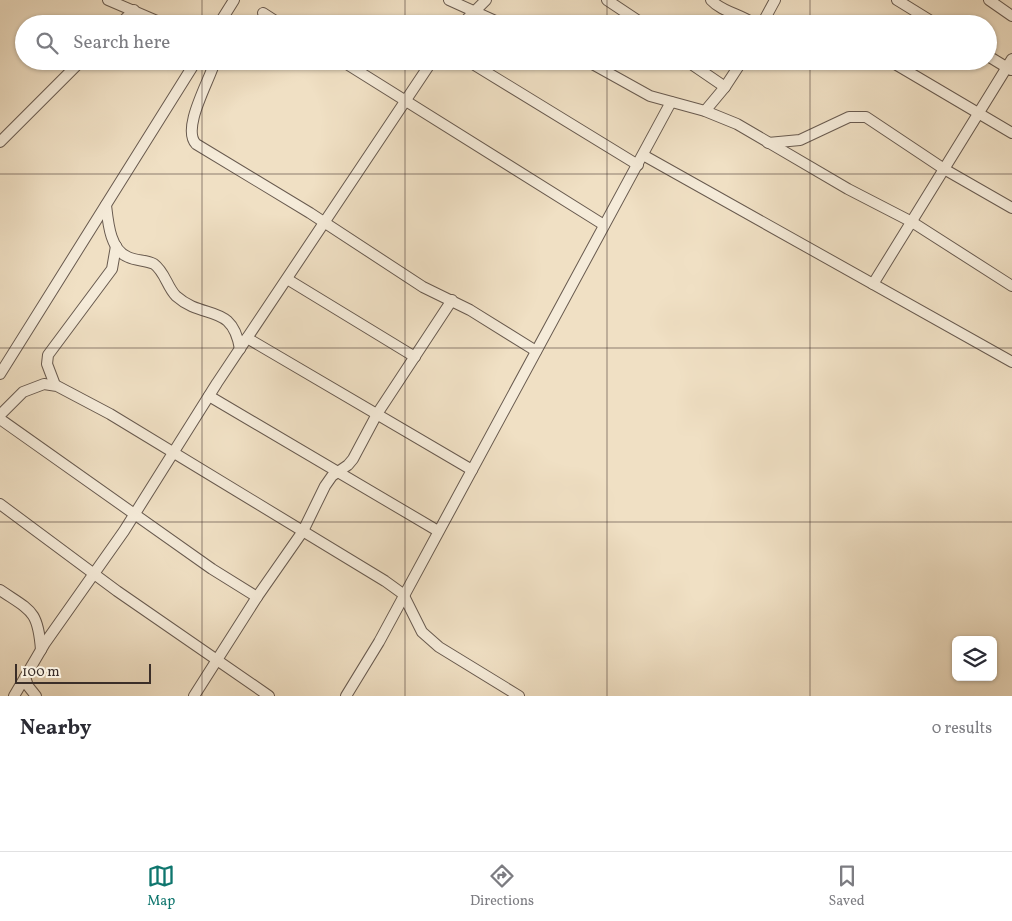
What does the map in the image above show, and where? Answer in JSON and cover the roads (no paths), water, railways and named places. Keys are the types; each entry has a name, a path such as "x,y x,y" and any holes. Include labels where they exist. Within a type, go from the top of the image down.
{"street":[{"path":"108,0 145,15"},
{"path":"225,15 234,0"},
{"path":"450,0 480,15"},
{"path":"473,15 486,0"},
{"path":"607,0 630,15"},
{"path":"711,0 718,7 739,15"},
{"path":"767,15 775,0"},
{"path":"897,0 921,15"},
{"path":"989,0 1012,16"},
{"path":"129,15 134,10"},
{"path":"873,284 1010,66 997,60"},
{"path":"0,142 72,70"},
{"path":"0,374 190,70"},
{"path":"212,70 194,116 191,129 193,140 207,152 423,286 452,300 536,351"},
{"path":"357,70 604,225"},
{"path":"14,696 41,650 134,515 209,396 426,70"},
{"path":"483,70 638,165"},
{"path":"605,70 639,91 726,118 848,189 912,222 1012,286"},
{"path":"700,70 726,87"},
{"path":"705,111 726,87 736,70"},
{"path":"905,70 1012,133"},
{"path":"346,696 379,642 403,594 644,155 671,102"},
{"path":"768,143 800,140 849,117 859,116 874,121 944,169 1012,208"},
{"path":"644,155 1012,362"},
{"path":"55,385 47,364 48,355 112,268 116,246 106,205"},
{"path":"116,246 125,256 151,262 158,266 172,291 181,299 228,321 236,333 240,349"},
{"path":"287,279 415,357"},
{"path":"194,696 257,597 302,531 325,486 338,472 348,465 361,446 377,414 452,300"},
{"path":"248,338 472,470"},
{"path":"257,597 134,515 0,417 22,392 37,385 55,385 110,414 403,594 422,632 439,647 519,696"},
{"path":"209,396 438,532"},
{"path":"0,504 94,574 269,696"},
{"path":"0,590 35,616 38,622 41,650"},
{"path":"25,677 28,686 36,696"}]}
